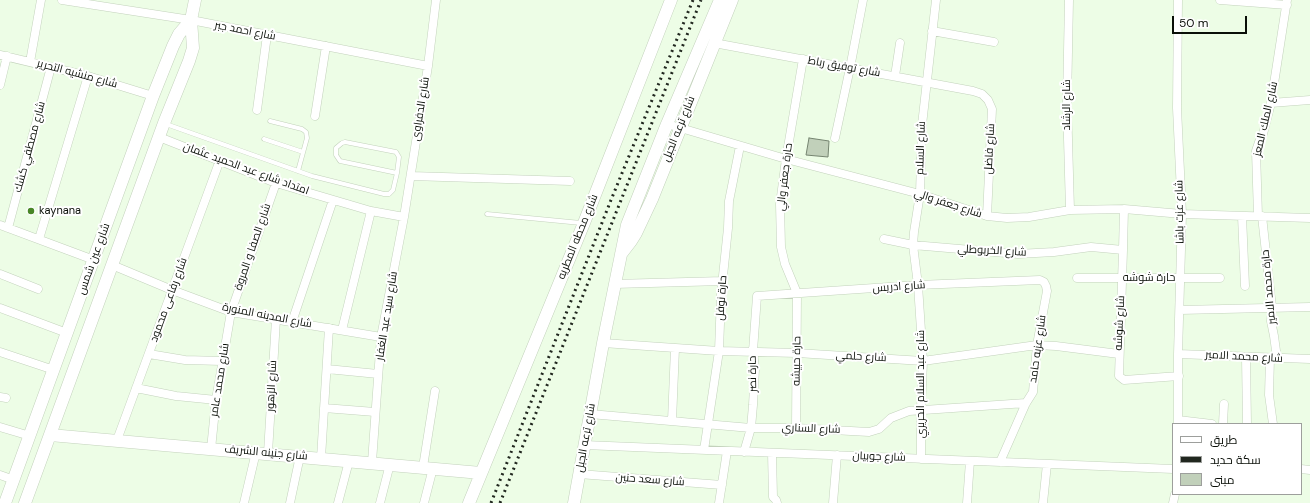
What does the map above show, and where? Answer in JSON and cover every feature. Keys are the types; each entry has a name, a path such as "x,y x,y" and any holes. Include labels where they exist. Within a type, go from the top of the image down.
{"street":[{"path":"30,62 41,0"},
{"name":"شارع احمد جبر","path":"62,0 191,20 428,66"},
{"name":"شارع عين شمس","path":"25,503 164,123 189,61 193,48 191,20 195,0"},
{"name":"شارع الدفراوى","path":"404,217 428,66 436,0"},
{"name":"شارع محطه المطريه","path":"469,503 584,223 671,0"},
{"name":"شارع ترعه الجبل","path":"574,503 614,284 627,225 667,124 720,0"},
{"name":"شارع ترعه الجبل","path":"620,255 631,241 640,225 732,0"},
{"path":"835,138 863,0"},
{"name":"شارع السلام","path":"918,285 914,232 920,194 922,126 936,0"},
{"name":"شارع الرشاد","path":"1070,0 1066,103 1070,210"},
{"name":"شارع عزت باشا","path":"1178,0 1177,108 1182,214 1178,354 1178,422"},
{"path":"1220,0 1287,2"},
{"name":"شارع الملك المعز","path":"1260,216 1256,151 1264,134 1271,102 1287,2"},
{"name":"شارع عين شمس","path":"5,503 153,96 179,34 191,20"},
{"path":"932,31 994,42"},
{"path":"257,110 267,35"},
{"name":"شارع توفيق رباط","path":"714,43 973,91"},
{"path":"895,76 900,44"},
{"path":"315,116 326,46"},
{"path":"0,85 3,56"},
{"name":"شارع منشيه التحرير","path":"3,56 88,76 153,96"},
{"name":"حارة جعفر والي","path":"797,293 785,264 781,247 780,204 803,59"},
{"name":"شارع مصطفي كشك","path":"4,226 51,67"},
{"path":"39,239 88,76"},
{"name":"شارع فاضل","path":"973,91 982,94 988,100 992,109 987,216"},
{"path":"1271,102 1310,100"},
{"name":"شارع جعفر والي","path":"667,124 786,159 920,194 987,216 1006,218 1029,217 1070,210 1124,209 1182,214 1310,218"},
{"name":"امتداد شارع عبد الحميد عثمان","path":"159,137 276,183 371,211 404,217"},
{"name":"حارة نوفل","path":"704,450 719,351 721,295 728,228 728,201 740,146"},
{"name":"شارع رفاعى محمود","path":"117,440 220,160"},
{"path":"411,176 570,181"},
{"name":"شارع الصفا و المروة","path":"231,312 276,183"},
{"path":"292,322 333,200"},
{"name":"شارع شوشه","path":"1124,209 1124,250 1118,373 1124,380 1179,376"},
{"path":"342,330 371,211"},
{"path":"1242,216 1245,286"},
{"name":"حارة محمد الامير","path":"1260,216 1272,308 1270,321 1274,336 1273,358"},
{"name":"شارع سيد عبد الغفار","path":"372,462 381,337 404,217"},
{"path":"4,226 94,260"},
{"name":"شارع الخربوطلي","path":"884,239 914,245 1018,254 1054,252 1091,247 1124,250"},
{"name":"شارع المدينه المنورة","path":"112,265 172,290 231,312 381,337"},
{"path":"0,274 38,289"},
{"name":"حارة شوشه","path":"1077,278 1220,278"},
{"name":"شارع ادريس","path":"757,296 918,285 1040,280"},
{"name":"شارع عزبه حامد","path":"1000,462 1026,403 1033,392 1038,346 1047,291 1044,282 1040,280"},
{"path":"614,284 723,281"},
{"name":"شارع عبد السلام الحريري","path":"918,285 923,361 921,459"},
{"name":"حارة حبيشه","path":"796,428 797,293"},
{"name":"حارة نصر","path":"744,452 751,428 755,388 753,351 757,296"},
{"path":"1180,310 1310,307"},
{"path":"0,308 67,333"},
{"name":"شارع محمد عامر","path":"211,448 216,400 231,312"},
{"name":"شارع الزهور","path":"244,503 262,453 276,319"},
{"path":"321,458 330,328"},
{"name":"شارع حلمي","path":"603,343 719,351 797,353 923,361 1038,346 1056,346 1119,354"},
{"path":"672,421 675,348"},
{"path":"0,352 54,370"},
{"path":"149,354 185,360 222,361"},
{"name":"شارع محمد الامير","path":"1178,354 1310,359"},
{"path":"1246,357 1247,423"},
{"path":"1273,358 1269,395 1273,423"},
{"path":"327,369 378,374"},
{"path":"136,388 176,396 216,400"},
{"path":"424,503 435,391"},
{"name":"شارع السناري","path":"590,414 751,428 796,428 869,432 879,429 891,418 909,410 1026,403"},
{"path":"1223,423 1224,404"},
{"path":"324,408 375,412"},
{"path":"1178,422 1195,423"},
{"path":"0,427 30,436"},
{"name":"شارع جنينه الشريف","path":"50,435 481,472"},
{"name":"شارع جوبيان","path":"584,445 1172,469"},
{"path":"719,503 727,451"},
{"path":"772,453 773,496 777,503"},
{"path":"833,503 837,455"},
{"path":"290,503 300,456"},
{"path":"338,503 349,461"},
{"path":"967,503 970,461"},
{"path":"380,503 390,464"},
{"path":"1043,503 1047,464"},
{"name":"شارع سعد حنين","path":"579,474 722,485"},
{"path":"0,476 14,480"}],"lane":[{"path":"270,120 304,130 307,135 298,171"},
{"path":"164,123 312,176 386,195 392,192 394,188 397,173 399,157 396,152 345,142 336,148 337,159 343,163 397,173"},
{"path":"264,139 303,152"},
{"path":"487,214 584,223"}],"building":[{"path":"809,138 829,141 828,157 806,155"}],"railway":[{"path":"491,503 611,200 693,0"},
{"path":"500,503 701,0"}],"place":[{"name":"kaynana","path":"31,211"}]}
